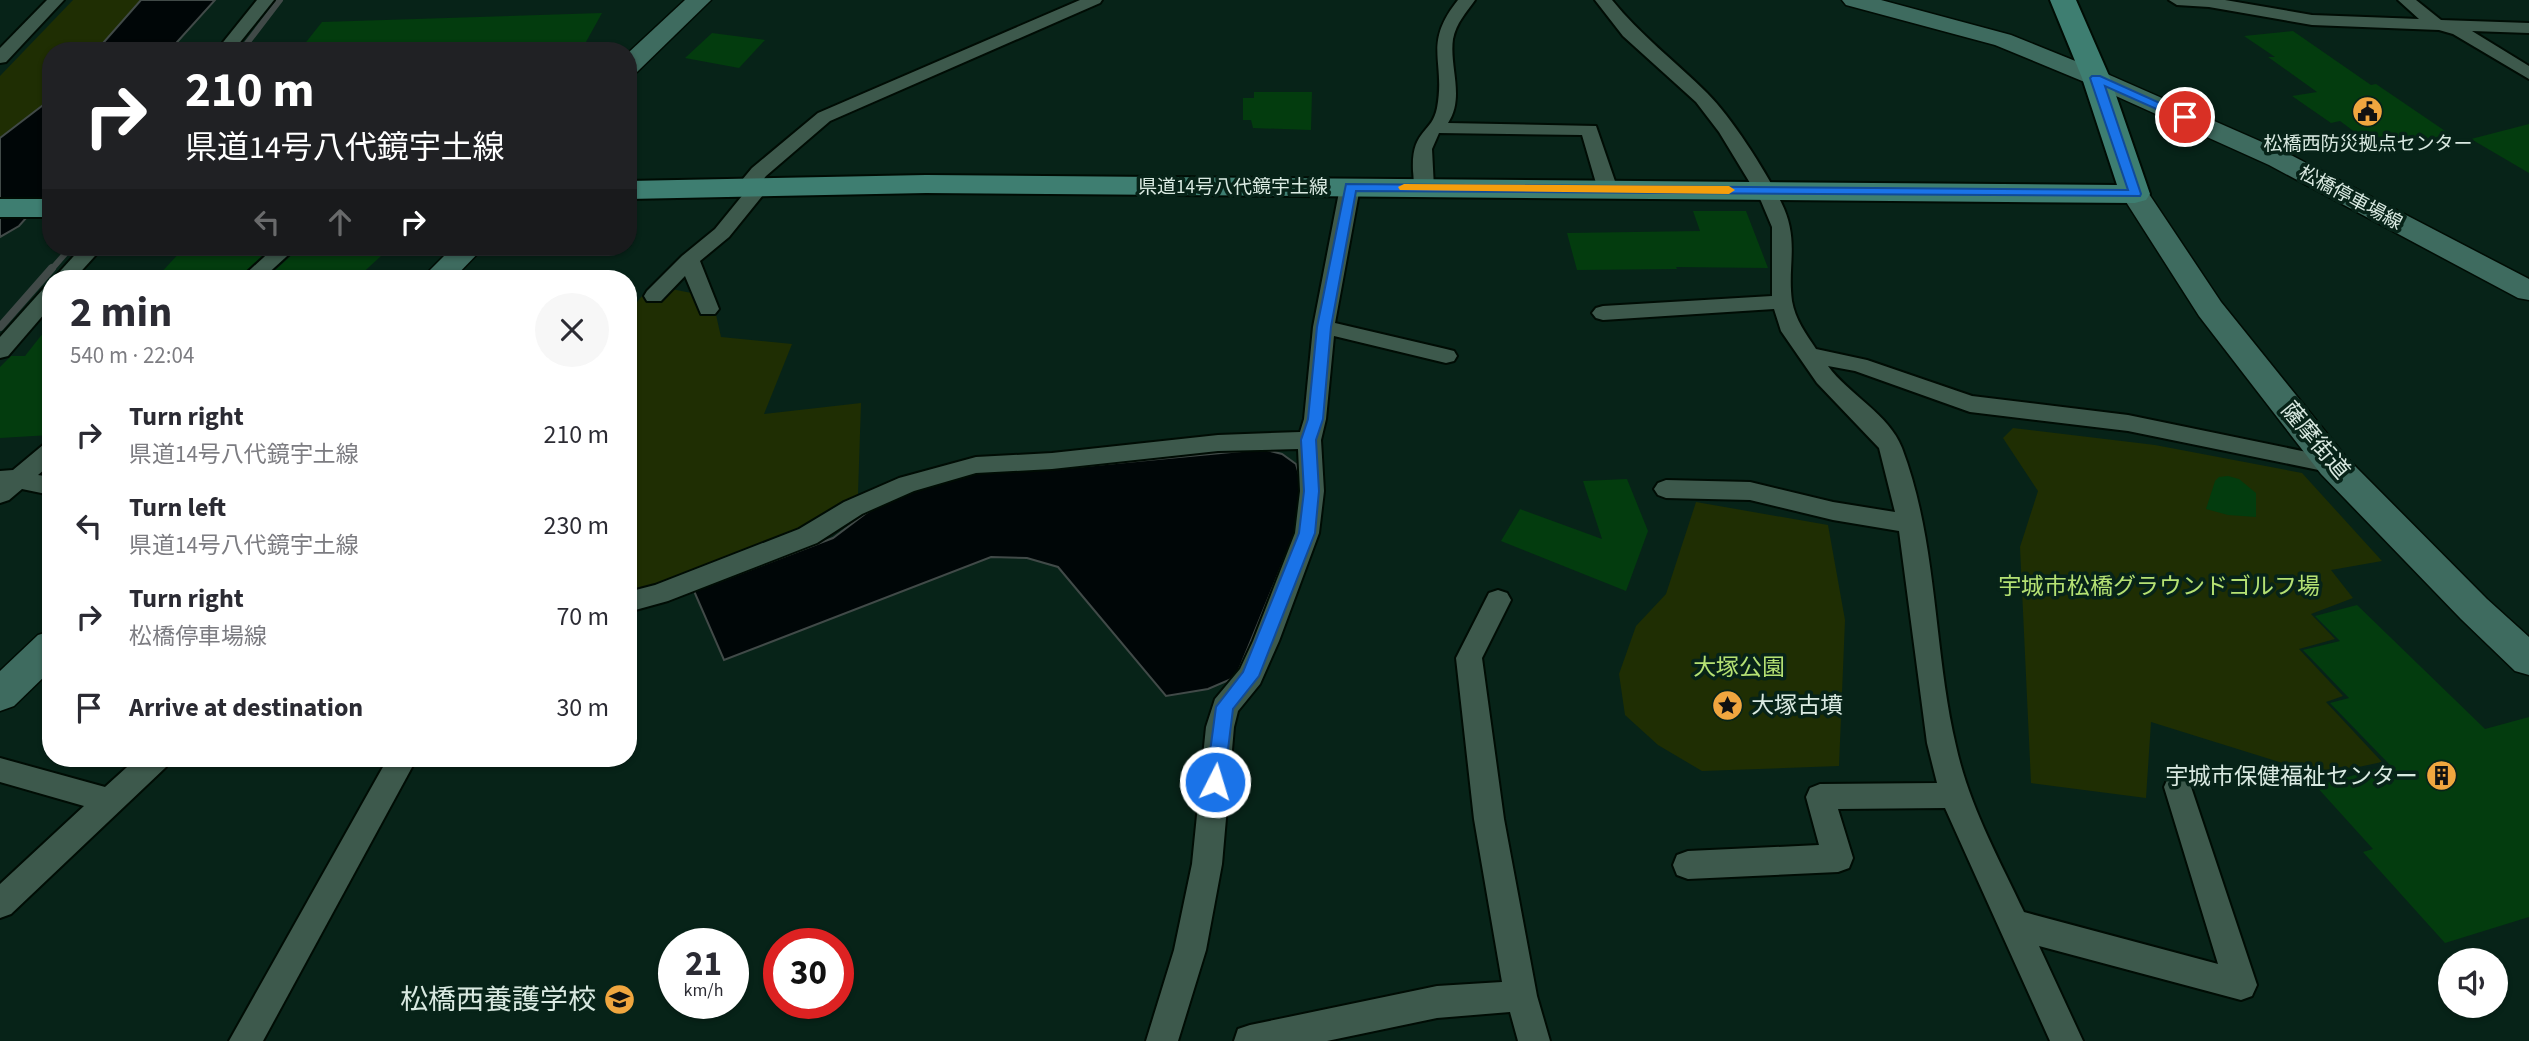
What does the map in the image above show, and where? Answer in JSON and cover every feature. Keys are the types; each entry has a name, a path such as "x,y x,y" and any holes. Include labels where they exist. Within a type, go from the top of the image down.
{"main road":[{"path":"2063,0 2096,78 2135,194"},
{"name":"県道14号八代鏡宇土線","path":"637,190 939,184 2135,194"},
{"path":"0,208 42,208"}],"street":[{"path":"0,58 56,0"},
{"path":"232,42 266,0"},
{"path":"637,57 663,30 699,0"},
{"path":"654,296 689,260 722,233 768,164 824,117 1094,0"},
{"path":"1424,188 1424,144 1437,128 1446,110 1443,38 1467,0"},
{"path":"1603,0 1629,32 1714,111 1764,190 1782,227 1782,302 1792,331 1837,392 1886,441 1910,524 1941,743 1954,795 2067,1041"},
{"name":"松橋停車場線","path":"1854,0 2003,40 2096,78 2278,159 2529,291"},
{"path":"2177,0 2209,2 2312,20 2529,28"},
{"path":"2406,0 2434,23 2459,30 2529,74"},
{"path":"1437,128 1590,130 1608,190"},
{"path":"1162,1041 1190,950 1207,864 1220,727 1225,707 1250,676 1307,533 1312,491 1309,440 1315,419 1324,327 1350,187"},
{"name":"薩摩街道","path":"2135,194 2210,309 2333,465 2474,609 2529,660"},
{"path":"71,270 85,256"},
{"path":"260,270 277,256"},
{"path":"446,270 461,256"},
{"path":"689,260 708,309"},
{"path":"1603,313 1782,302"},
{"path":"0,351 42,303"},
{"path":"1324,327 1446,356"},
{"path":"1807,354 1859,365 1970,404 2127,423 2333,465"},
{"path":"637,600 659,594 808,536 853,508 907,484 976,465 1052,461 1243,442 1309,440"},
{"path":"6,483 42,457"},
{"path":"6,483 42,485"},
{"path":"1666,489 1750,491 1833,511 1910,524"},
{"path":"1498,600 1469,658 1489,819 1521,996 1534,1041"},
{"path":"0,695 42,655"},
{"path":"0,904 63,842 147,767"},
{"path":"245,1041 398,767"},
{"path":"0,770 111,801"},
{"path":"2013,924 2241,985 2178,787"},
{"path":"1688,865 1839,858 1820,797 1954,795"},
{"path":"1250,1041 1437,1002 1521,996"}],"green space":[{"path":"73,0 141,0 104,42 42,42 42,106 0,138 0,76"},
{"path":"651,285 712,297 721,337 792,344 764,414 861,403 858,494 797,534 637,591 637,302"},
{"name":"宇城市松橋グラウンドゴルフ場","path":"2013,428 2155,445 2302,473 2382,561 2331,570 2353,598 2311,614 2335,639 2299,649 2343,696 2326,702 2382,762 2321,775 2151,722 2146,798 2031,783 2020,547 2038,491 2003,438"},
{"name":"大塚公園","path":"1696,502 1828,525 1845,620 1839,766 1702,771 1658,745 1625,715 1619,674 1636,626 1666,594"}],"shaded area":[{"path":"141,0 215,0 177,42 104,42"},
{"path":"42,106 42,200 19,226 0,237 0,138"},
{"path":"1263,449 1282,454 1296,464 1302,485 1300,521 1236,677 1208,689 1166,696 1058,567 1027,558 991,557 724,660 694,591 833,538 865,514 904,491 977,470 1043,470"}],"building":[{"path":"602,13 586,42 306,42 322,22"},
{"path":"2293,31 2371,85 2376,84 2451,135 2375,147 2340,121 2331,123 2292,96 2317,92 2268,57 2275,57 2244,36"},
{"path":"712,33 765,40 739,68 685,58"},
{"path":"1254,92 1312,92 1311,130 1253,128 1251,120 1243,120 1243,98 1254,98"},
{"path":"2529,124 2529,173 2471,139"},
{"path":"1693,211 1746,211 1768,268 1577,270 1567,233 1700,231"},
{"path":"177,256 262,256 247,270 163,270"},
{"path":"291,256 381,256 366,270 276,270"},
{"path":"42,334 42,436 0,438 0,367 11,356 25,356"},
{"path":"2219,477 2239,479 2256,493 2256,517 2228,515 2206,509 2215,481"},
{"path":"1627,479 1648,531 1626,591 1501,541 1520,509 1602,539 1583,481"},
{"name":"宇城市保健福祉センター","path":"2357,605 2485,729 2529,717 2529,917 2445,943 2363,852 2373,849 2316,786 2390,765 2330,703 2349,698 2303,650 2340,641 2315,616"}],"waterway":[{"path":"248,42 280,0"},
{"path":"51,270 63,256"},
{"path":"0,327 42,279"}],"slow traffic":[{"path":"1404,187 1729,190"}],"place":[{"name":"松橋西防災拠点センター","path":"2368,112"},
{"name":"大塚古墳","path":"1728,705"},
{"name":"宇城市保健福祉センター","path":"2441,776"},
{"name":"松橋西養護学校","path":"619,999"}],"route":[{"path":"1215,782 1220,727 1225,707 1250,676 1307,533 1312,491 1309,440 1315,419 1324,327 1350,187 2135,194 2096,78 2185,117"}]}
